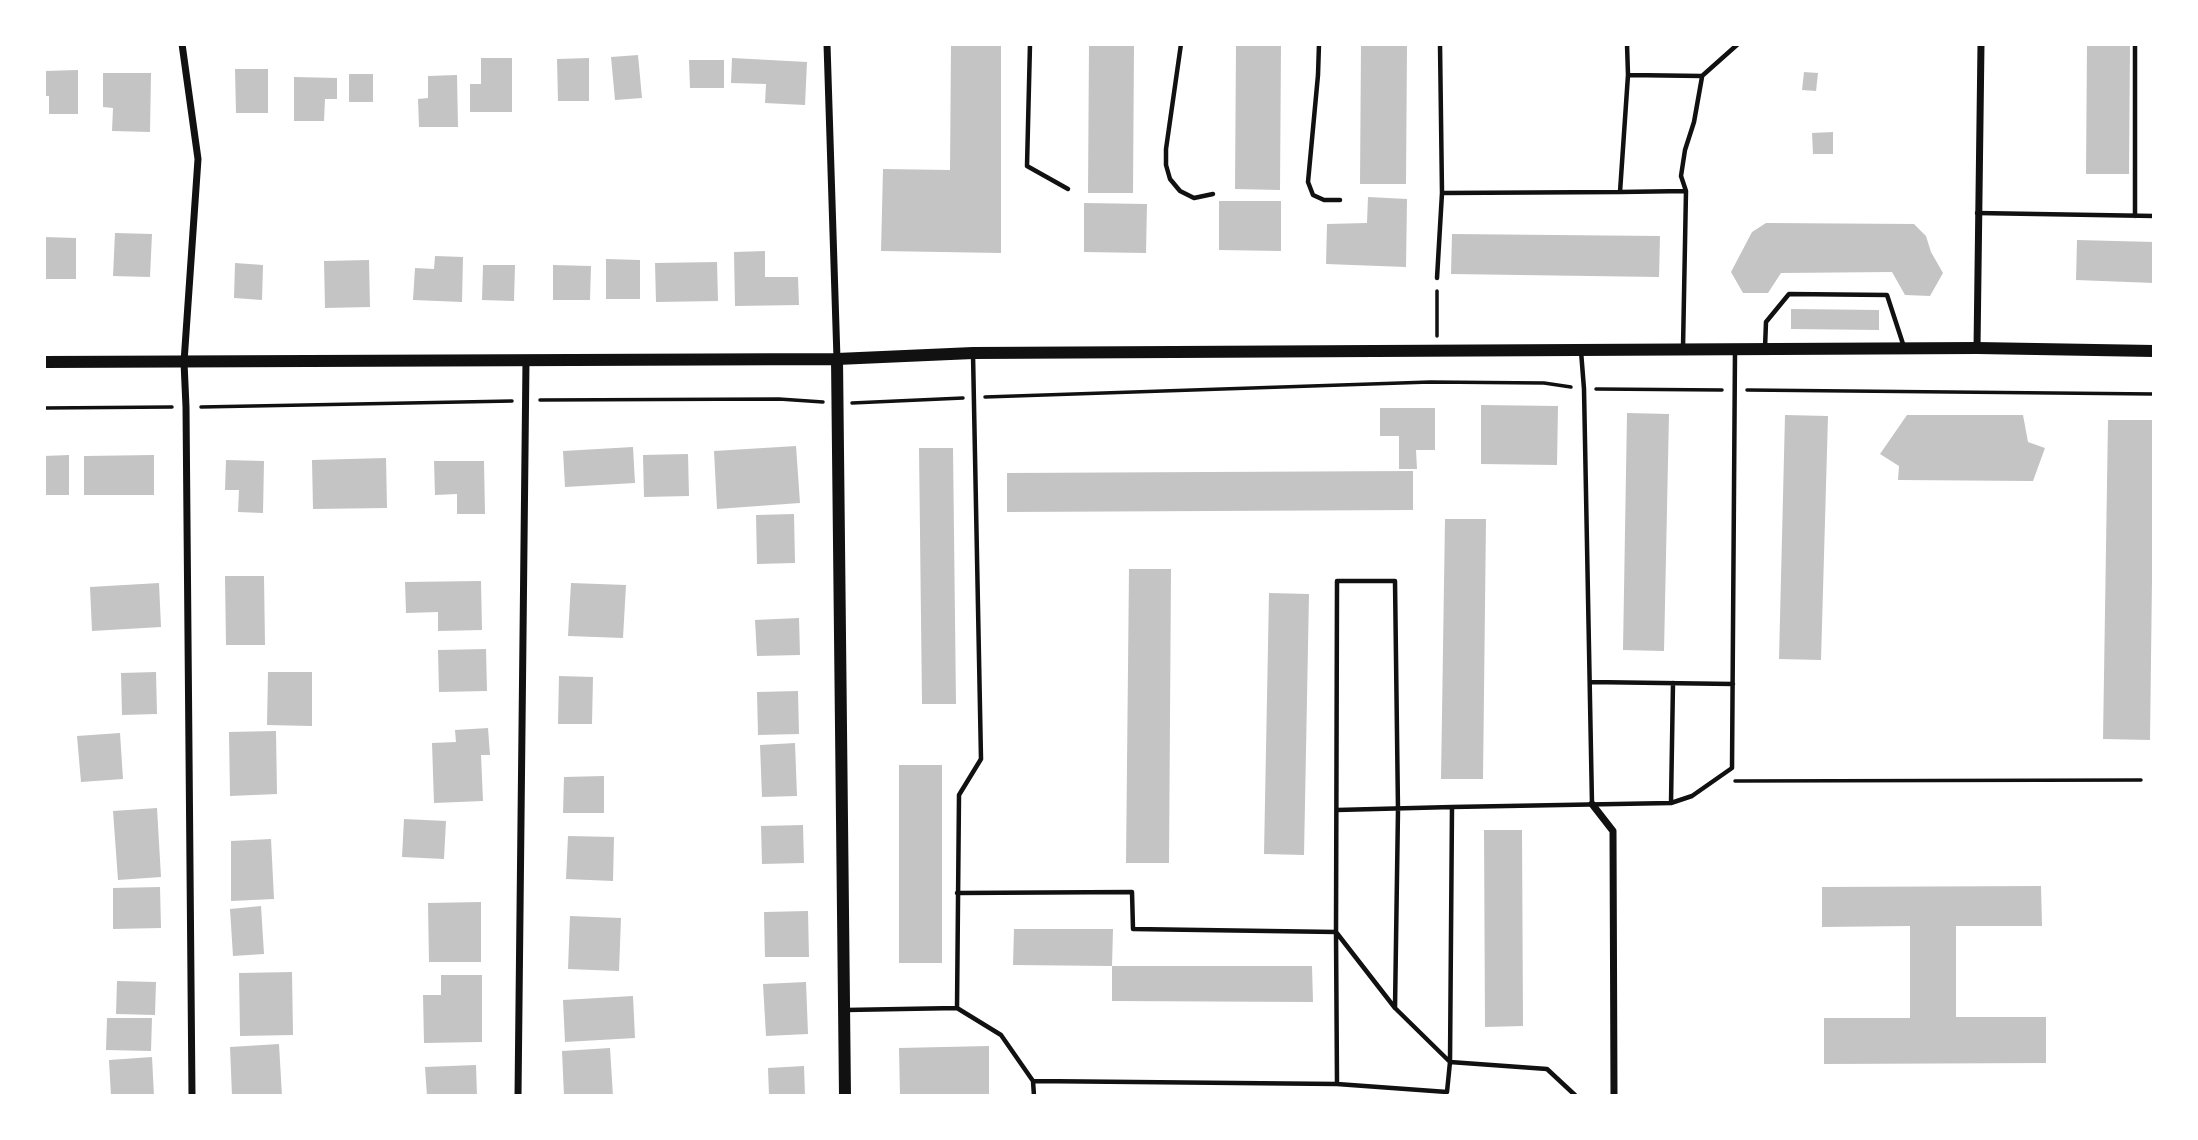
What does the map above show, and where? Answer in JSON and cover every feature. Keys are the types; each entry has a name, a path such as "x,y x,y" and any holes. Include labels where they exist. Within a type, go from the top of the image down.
{"street":[{"path":"182,44 198,159 184,362 192,1096"},
{"path":"827,44 838,403 845,1096"},
{"path":"1977,348 1981,44"},
{"path":"44,362 837,359 973,353 1683,349 1977,348 2154,351"},
{"path":"518,1096 526,360"},
{"path":"1592,804 1613,831 1614,1096"}],"lane":[{"path":"1030,44 1027,166 1068,189"},
{"path":"1181,44 1166,165 1170,179 1180,191 1194,198 1213,194"},
{"path":"1319,44 1308,183 1313,195 1324,200 1340,200"},
{"path":"1437,278 1442,193 1440,44"},
{"path":"1620,192 1628,75 1627,44"},
{"path":"1683,349 1686,191 1681,176 1685,150 1694,122 1702,76 1738,44"},
{"path":"2135,44 2135,216"},
{"path":"1628,75 1702,76"},
{"path":"1442,193 1686,191"},
{"path":"1977,213 2154,216"},
{"path":"1765,349 1766,322 1789,294 1887,295 1905,348"},
{"path":"1337,810 1671,803 1692,796 1732,768 1735,349"},
{"path":"1581,350 1592,804"},
{"path":"957,1008 958,795 981,759 973,353"},
{"path":"1337,1084 1337,581 1395,581 1398,810 1395,1008"},
{"path":"1590,682 1733,684"},
{"path":"1671,803 1673,683"},
{"path":"1033,1081 1337,1084 1447,1092 1450,1062 1452,807"},
{"path":"957,893 1132,892 1133,929 1336,932"},
{"path":"1336,932 1395,1008 1450,1062 1547,1069 1576,1096"},
{"path":"846,1010 957,1008 1002,1035 1033,1081 1034,1096"}],"path":[{"path":"1437,278 1437,351"},
{"path":"44,408 526,400 779,399 838,403 1430,382 1544,383 1584,389 2154,394"},
{"path":"1712,781 2141,780"}],"building":[{"path":"951,44 1001,44 1001,253 881,251 883,169 950,170"},
{"path":"1089,44 1134,44 1133,193 1088,193"},
{"path":"1236,44 1281,44 1280,190 1235,189"},
{"path":"1361,44 1407,44 1406,184 1360,184"},
{"path":"2087,44 2130,44 2129,174 2086,174"},
{"path":"638,55 642,98 615,100 611,57"},
{"path":"481,58 512,58 512,112 470,112 470,84 481,84"},
{"path":"589,58 589,101 558,101 557,59"},
{"path":"732,58 807,62 805,105 765,103 766,84 731,83"},
{"path":"689,60 724,60 724,88 690,88"},
{"path":"235,69 268,69 268,113 236,113"},
{"path":"78,70 78,114 49,114 49,96 44,96 44,71"},
{"path":"1804,72 1818,73 1816,91 1802,90"},
{"path":"103,73 151,73 150,132 112,131 113,108 103,107"},
{"path":"349,74 373,74 373,102 349,102"},
{"path":"457,75 458,127 419,127 418,99 428,98 428,76"},
{"path":"294,77 337,78 337,99 325,99 324,121 294,121"},
{"path":"1833,132 1833,154 1813,154 1812,133"},
{"path":"1368,197 1407,199 1406,267 1326,264 1327,224 1367,223"},
{"path":"1219,201 1281,201 1281,251 1219,250"},
{"path":"1084,203 1147,204 1146,253 1084,252"},
{"path":"1766,223 1914,224 1926,236 1931,252 1943,273 1930,296 1905,295 1892,272 1781,273 1768,293 1743,293 1731,272 1752,232"},
{"path":"115,233 152,234 150,277 113,276"},
{"path":"1452,234 1660,236 1659,277 1451,274"},
{"path":"44,237 76,238 76,279 44,279"},
{"path":"2077,240 2154,242 2154,283 2076,280"},
{"path":"765,251 765,277 798,277 799,305 735,306 734,252"},
{"path":"435,256 463,257 462,302 413,300 415,268 434,269"},
{"path":"606,259 640,260 640,299 606,299"},
{"path":"369,260 370,307 325,308 324,261"},
{"path":"717,262 718,301 656,302 655,263"},
{"path":"235,263 263,265 262,300 234,298"},
{"path":"483,265 515,265 514,301 482,300"},
{"path":"553,265 591,266 590,300 553,300"},
{"path":"1791,309 1879,310 1879,330 1791,329"},
{"path":"1481,405 1558,406 1557,465 1481,464"},
{"path":"1380,408 1435,408 1435,450 1416,450 1417,469 1399,469 1399,436 1380,436"},
{"path":"1627,413 1669,414 1664,651 1623,650"},
{"path":"1785,415 1828,416 1821,660 1779,659"},
{"path":"1907,415 2023,415 2028,442 2045,448 2033,481 1898,480 1899,466 1880,454"},
{"path":"2108,420 2154,420 2150,740 2103,739"},
{"path":"796,446 800,503 717,509 714,451"},
{"path":"633,447 635,483 565,487 563,451"},
{"path":"919,448 953,448 956,704 922,704"},
{"path":"688,454 689,496 644,497 643,455"},
{"path":"69,455 69,495 44,495 44,456"},
{"path":"154,455 154,495 84,495 84,456"},
{"path":"386,458 387,508 313,509 312,460"},
{"path":"226,460 264,461 263,513 238,512 239,490 225,490"},
{"path":"434,461 484,461 485,514 457,514 457,494 435,495"},
{"path":"1413,471 1413,510 1007,512 1007,473"},
{"path":"794,514 795,563 757,564 756,515"},
{"path":"1445,519 1486,519 1483,779 1441,779"},
{"path":"1129,569 1171,569 1169,863 1126,863"},
{"path":"225,576 264,576 265,645 226,645"},
{"path":"481,581 482,630 438,631 438,612 406,613 405,582"},
{"path":"159,583 161,627 92,631 90,587"},
{"path":"571,583 626,585 623,638 568,636"},
{"path":"1269,593 1309,594 1304,855 1264,854"},
{"path":"799,618 800,655 757,656 755,620"},
{"path":"486,649 487,691 439,692 438,650"},
{"path":"156,672 157,714 122,715 121,673"},
{"path":"268,672 312,672 312,726 267,725"},
{"path":"559,676 593,677 592,724 558,724"},
{"path":"798,691 799,734 758,735 757,692"},
{"path":"488,728 490,755 481,755 483,801 434,803 432,743 456,742 455,730"},
{"path":"276,731 277,794 230,796 229,732"},
{"path":"120,733 123,779 81,782 77,736"},
{"path":"795,743 797,796 762,797 760,745"},
{"path":"899,765 942,765 942,963 899,963"},
{"path":"604,776 604,813 563,813 564,777"},
{"path":"157,808 161,877 118,880 113,811"},
{"path":"404,819 446,821 444,859 402,857"},
{"path":"803,825 804,863 762,864 761,826"},
{"path":"1484,830 1522,830 1523,1026 1485,1027"},
{"path":"568,836 614,837 613,881 566,879"},
{"path":"271,839 274,899 231,901 231,841"},
{"path":"2041,886 2042,926 1956,926 1956,1017 2046,1017 2046,1063 1824,1064 1824,1018 1910,1018 1910,926 1822,927 1822,887"},
{"path":"160,887 161,928 113,929 113,888"},
{"path":"481,902 481,962 429,962 428,903"},
{"path":"261,906 264,954 233,956 230,909"},
{"path":"808,911 809,957 765,957 764,912"},
{"path":"570,916 621,918 619,971 568,969"},
{"path":"1014,929 1113,929 1112,966 1013,965"},
{"path":"1112,966 1312,966 1313,1002 1112,1001"},
{"path":"292,972 293,1035 240,1036 239,973"},
{"path":"441,975 482,975 482,1042 424,1043 423,995 441,995"},
{"path":"117,981 156,982 155,1015 116,1014"},
{"path":"806,982 808,1034 766,1036 763,984"},
{"path":"633,996 635,1038 565,1042 563,1000"},
{"path":"107,1018 152,1018 151,1051 106,1050"},
{"path":"279,1044 282,1096 232,1096 230,1047"},
{"path":"989,1046 989,1096 900,1096 899,1048"},
{"path":"610,1048 613,1096 564,1096 562,1051"},
{"path":"152,1057 154,1096 111,1096 109,1060"},
{"path":"476,1065 477,1096 427,1096 425,1067"},
{"path":"804,1066 805,1096 769,1096 768,1068"}]}
